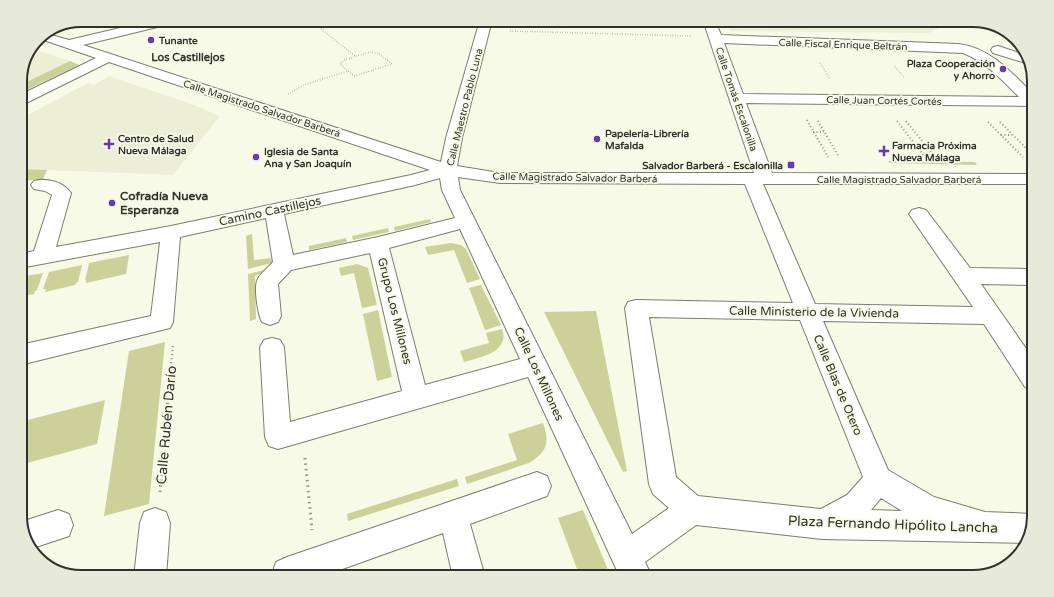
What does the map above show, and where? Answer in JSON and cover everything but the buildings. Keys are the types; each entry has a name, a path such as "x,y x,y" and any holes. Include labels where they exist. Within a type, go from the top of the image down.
{"street":[{"path":"69,44 141,27"},
{"name":"Calle Maestro Pablo Luna","path":"448,170 454,138 484,27"},
{"name":"Calle Tomás Escalonilla","path":"712,27 736,98 758,178"},
{"name":"Calle Magistrado Salvador Barberá","path":"49,38 448,170 500,178 1027,179"},
{"name":"Calle Fiscal Enrique Beltrán","path":"717,39 950,48 968,50 983,58 1004,74 1027,97"},
{"path":"1011,43 998,50 1021,58"},
{"path":"27,98 109,57"},
{"name":"Calle Juan Cortés Cortés","path":"736,98 1027,102"},
{"name":"Camino Castillejos","path":"27,259 171,233 414,180 448,170"},
{"name":"Calle Los Millones","path":"448,170 452,190 466,221 631,566"},
{"name":"Calle Blas de Otero","path":"758,178 807,312 878,480"},
{"path":"40,185 55,187 62,193 43,256"},
{"path":"274,210 284,264"},
{"path":"919,214 964,276 1027,370"},
{"name":"Grupo Los Millones","path":"416,397 378,244 466,221"},
{"path":"27,353 162,322 171,233"},
{"path":"270,316 267,282 284,264 378,244"},
{"path":"964,276 1027,277"},
{"name":"Calle Ministerio de la Vivienda","path":"692,510 663,484 636,308 991,316"},
{"path":"272,347 278,437 534,365"},
{"path":"822,524 857,505 878,480 928,510 985,527"},
{"path":"296,570 537,486"},
{"path":"151,570 158,510"},
{"path":"631,566 692,510"},
{"name":"Plaza Fernando Hipólito Lancha","path":"692,510 822,524 1026,528"},
{"path":"453,515 467,570"},
{"path":"30,533 58,525"}],"path":[{"path":"328,27 321,29 356,56"},
{"path":"510,31 694,36"},
{"path":"806,43 843,100"},
{"path":"877,45 924,100"},
{"path":"370,52 378,53 392,64 354,76 348,71 340,64 344,60 370,52"},
{"path":"284,97 304,85 348,71"},
{"path":"794,99 839,178"},
{"path":"881,100 926,158"},
{"path":"966,101 1024,158"},
{"path":"902,116 936,158"},
{"path":"998,120 1027,149"},
{"path":"818,121 839,157"},
{"path":"814,132 825,132"},
{"path":"907,134 916,134"},
{"path":"1000,135 1012,134"},
{"name":"Calle Rubén Darío","path":"158,510 172,354"},
{"path":"303,429 312,525"}],"shaded area":[{"path":"728,27 941,27 929,33 730,31"},
{"path":"37,50 70,61 27,82 29,67"},
{"name":"Centro de Salud Nueva Málaga","path":"109,76 194,105 220,116 173,175 27,169 27,115 88,83 94,85"}],"green space":[{"path":"70,61 79,65 27,90 27,82"},
{"path":"888,161 975,162 977,165 890,163"},
{"path":"27,169 47,170 43,179 27,180"},
{"path":"430,219 431,222 395,231 394,227"},
{"path":"388,228 389,232 353,240 352,236"},
{"path":"252,234 254,260 271,258 272,263 248,269 246,236"},
{"path":"346,238 347,242 309,250 309,246"},
{"path":"451,243 461,245 466,249 480,279 467,283 454,250 428,255 425,247"},
{"path":"129,255 126,274 86,283 86,280 85,281 89,263"},
{"path":"357,264 368,268 377,305 362,308 354,273 341,276 339,268"},
{"path":"82,265 78,282 75,285 45,292 46,289 43,289 49,272"},
{"path":"273,268 255,276 256,319 250,321 248,274"},
{"path":"43,273 37,290 34,294 27,296 27,276"},
{"path":"481,285 501,325 485,330 469,288"},
{"path":"378,310 392,377 377,381 363,314"},
{"path":"596,311 627,471 623,472 544,312"},
{"path":"502,329 504,337 498,348 485,356 464,362 460,351 489,343 486,333"},
{"path":"165,342 149,504 104,516 129,351"},
{"path":"105,400 97,444 27,463 27,420"},
{"path":"543,423 546,442 540,455 529,463 467,484 465,477 517,460 508,434"},
{"path":"457,479 459,486 348,521 347,514"},
{"path":"583,510 608,570 577,570 558,518"}],"place":[{"name":"Tunante","path":"151,40"},
{"name":"Plaza Cooperación y Ahorro","path":"1003,69"},
{"name":"Papelería-Librería Mafalda","path":"597,139"},
{"name":"Centro de Salud Nueva Málaga","path":"109,144"},
{"name":"Farmacia Próxima Nueva Málaga","path":"884,151"},
{"name":"Iglesia de Santa Ana y San Joaquín","path":"256,157"},
{"name":"Salvador Barberá - Escalonilla","path":"791,165"},
{"name":"Cofradía Nueva Esperanza","path":"112,203"}],"district":[{"name":"Los Castillejos","path":"188,57"}]}
